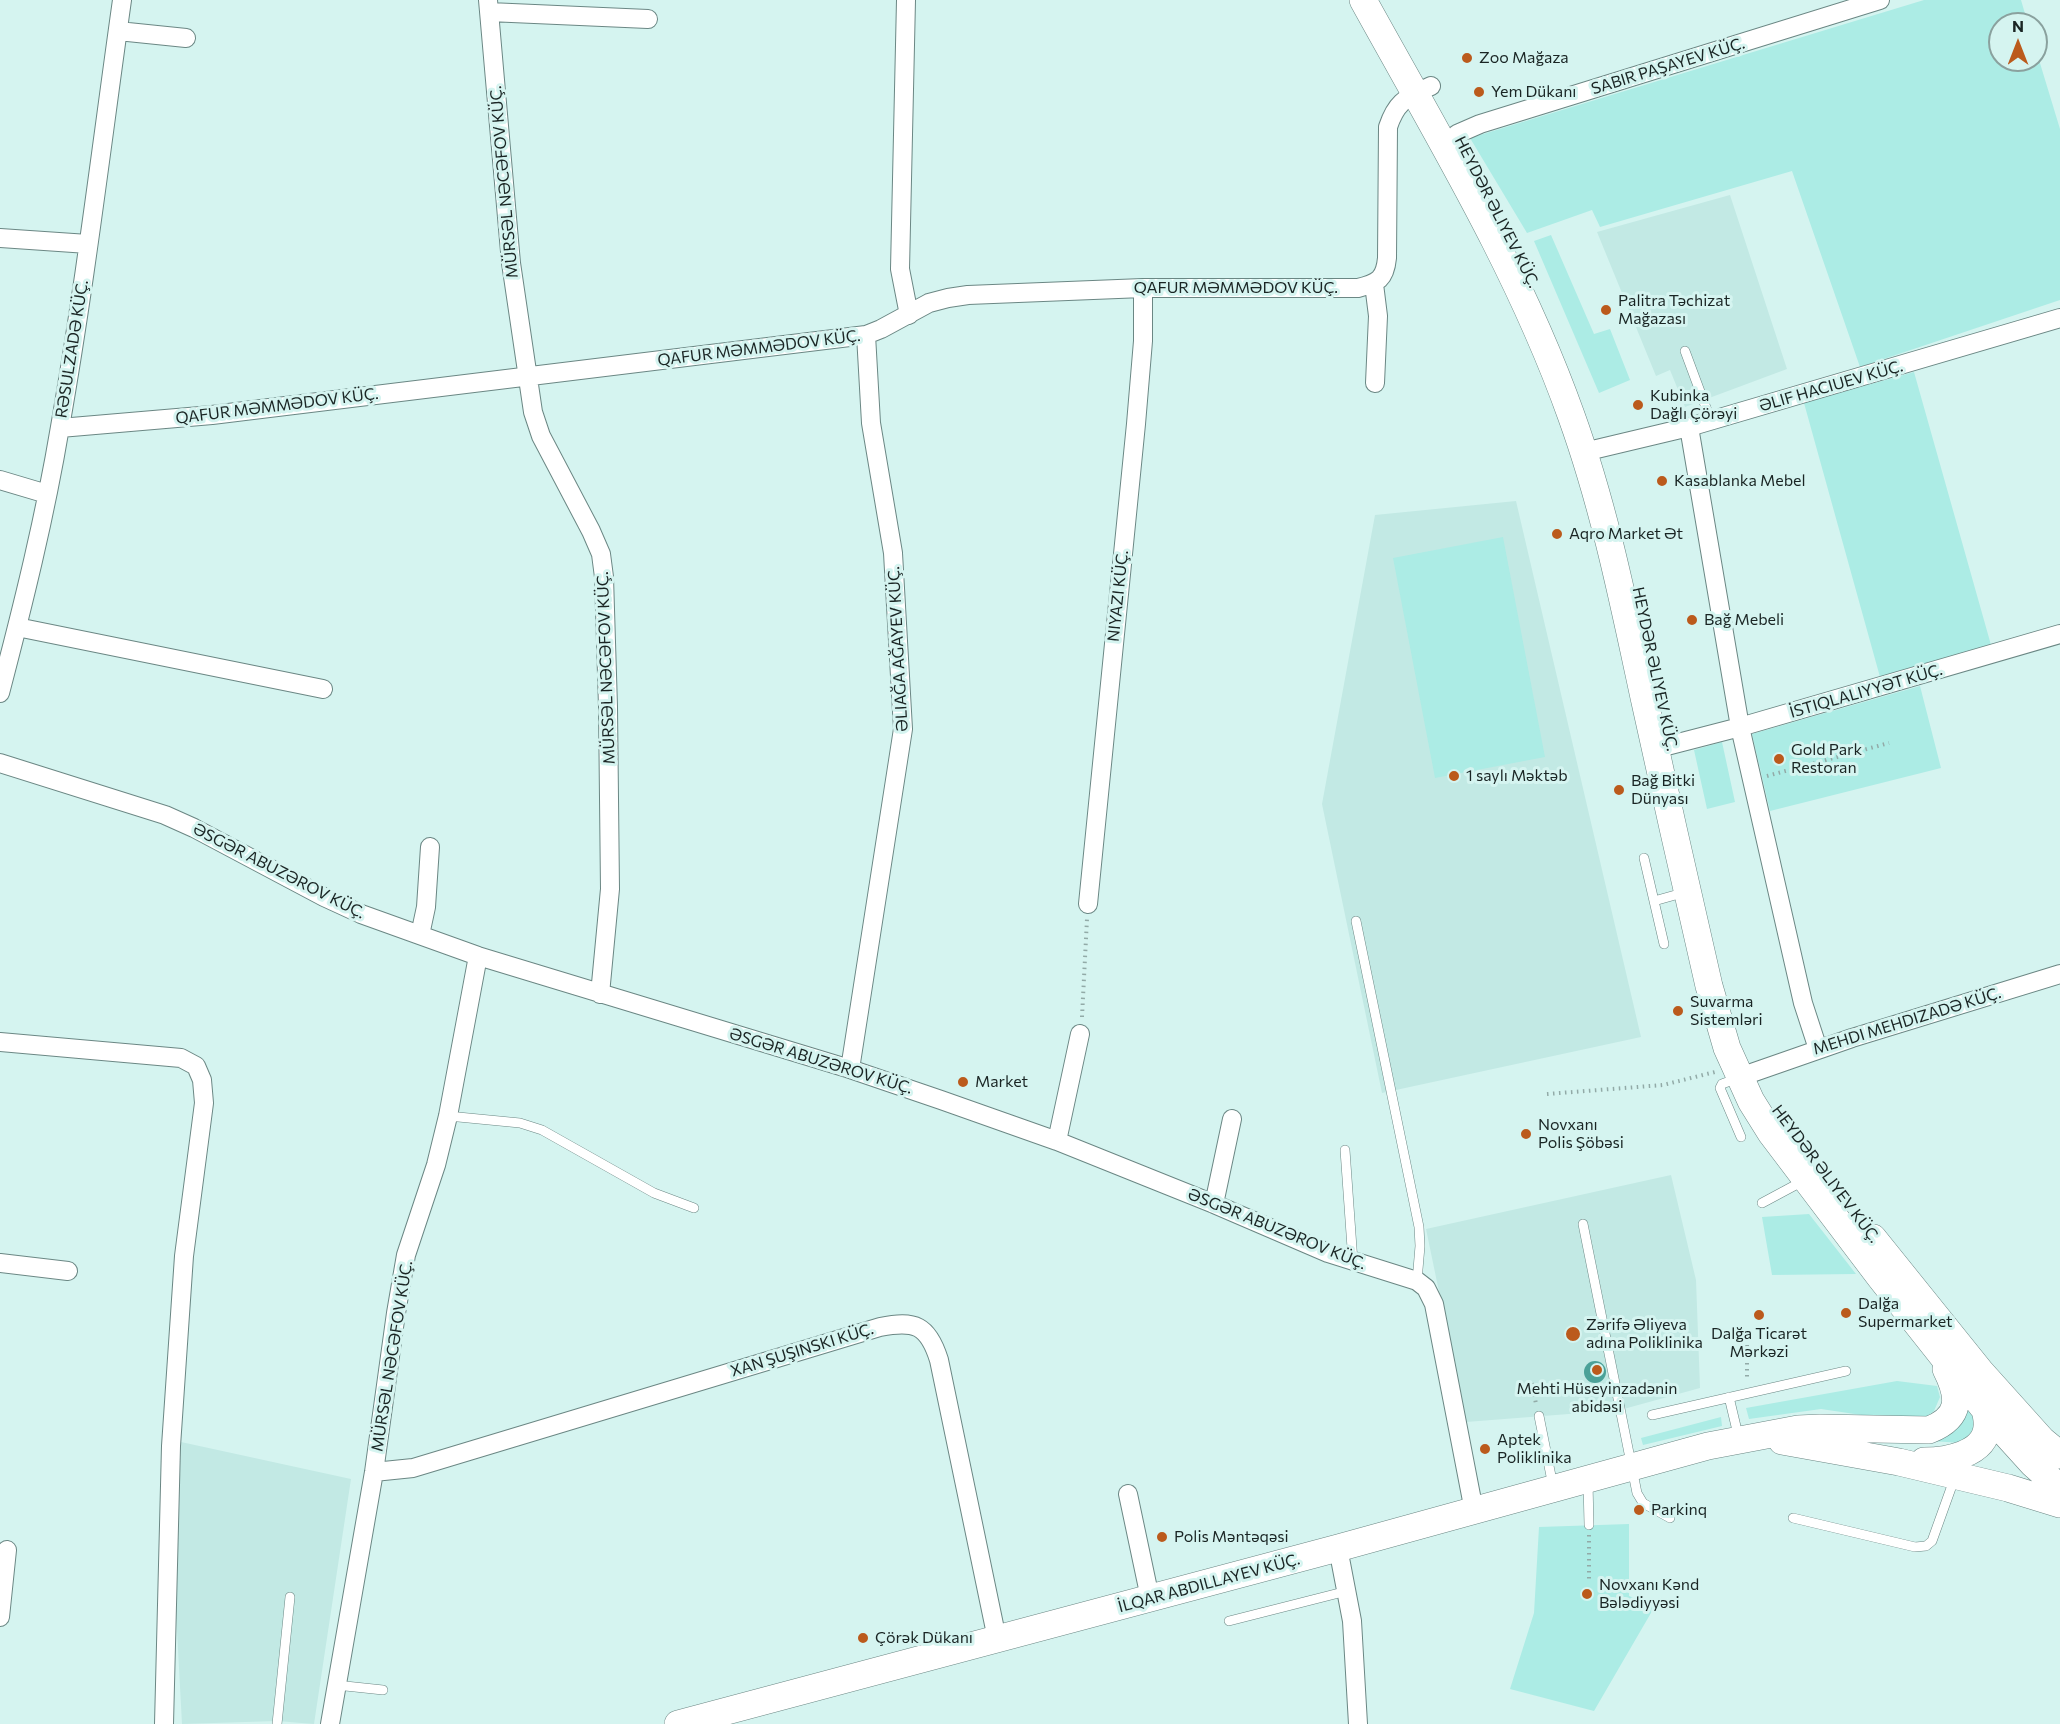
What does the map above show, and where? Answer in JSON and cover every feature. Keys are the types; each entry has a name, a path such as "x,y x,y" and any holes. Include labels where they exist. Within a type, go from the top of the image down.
{"main road":[{"name":"HEYDƏR ƏLIYEV KÜÇ.","path":"1364,0 1423,90 1457,134 1513,238 1547,310 1588,408 1592,450 1614,559 1724,981 1743,1043 1744,1072 1839,1196 1980,1371 2042,1440 2060,1455"},
{"name":"HEYDƏR ƏLIYEV KÜÇ.","path":"1383,0 1423,90 1504,256 1592,450"},
{"name":"HEYDƏR ƏLIYEV KÜÇ.","path":"1663,747 1687,892 1718,1020 1744,1072 1761,1119 1805,1180 1935,1347"},
{"path":"1935,1347 2012,1442 2059,1491"},
{"path":"1739,1440 1798,1429 1913,1431 1929,1430 1940,1425 1950,1418 1955,1410 1956,1400 1955,1389 1935,1347"},
{"path":"1957,1466 1986,1433 1987,1420 1980,1371"},
{"path":"1739,1440 1785,1435 1839,1436 1895,1444 1957,1466"},
{"path":"1739,1440 1788,1442 1899,1461 1934,1461 2059,1491"},
{"name":"İLQAR ABDILLAYEV KÜÇ.","path":"678,1724 1739,1440"}],"street":[{"name":"RƏSULZADƏ KÜÇ.","path":"0,693 17,627 60,428 122,0"},
{"path":"906,0 900,269 909,315"},
{"name":"SABIR PAŞAYEV KÜÇ.","path":"1457,134 1480,124 1880,0"},
{"path":"489,6 648,19"},
{"name":"MÜRSƏL NƏCƏFOV KÜÇ.","path":"489,6 511,264 533,412 541,436 601,554 604,577 610,890 600,994"},
{"path":"118,31 186,38"},
{"path":"1375,383 1378,316 1374,284 1386,269 1389,127 1393,112 1400,103 1423,90"},
{"path":"0,238 88,244"},
{"name":"QAFUR MƏMMƏDOV KÜÇ.","path":"60,428 212,415 866,335 929,303 968,295 1143,288 1358,288 1374,284"},
{"name":"NIYAZI KÜÇ.","path":"1088,904 1143,341 1143,288"},
{"path":"1592,450 1711,421 2060,318"},
{"name":"ƏLIAĞA AĞAYEV KÜÇ.","path":"850,1069 903,729 893,553 871,423 866,335"},
{"path":"1689,427 1740,728 1803,1004 1818,1049"},
{"path":"0,480 47,494"},
{"path":"17,627 324,689"},
{"name":"İSTIQLALIYYƏT KÜÇ.","path":"1663,747 1740,728 2060,634"},
{"name":"ƏSGƏR ABUZƏROV KÜÇ.","path":"0,763 165,815 361,914 478,956 850,1069 1057,1141 1328,1253 1417,1281"},
{"path":"420,935 426,907 430,847"},
{"name":"MÜRSƏL NƏCƏFOV KÜÇ.","path":"330,1724 374,1472 406,1255 436,1165 448,1116 478,956"},
{"name":"MEHDI MEHDIZADƏ KÜÇ.","path":"1744,1072 2060,974"},
{"path":"1057,1141 1080,1034"},
{"path":"0,1042 181,1058 196,1066 202,1080 204,1103 184,1256 171,1446 164,1724"},
{"path":"1214,1204 1232,1119"},
{"path":"0,1263 68,1271"},
{"path":"1417,1281 1426,1288 1434,1304 1474,1511"},
{"name":"XAN ŞUŞINSKI KÜÇ.","path":"374,1472 413,1468 880,1327 899,1323 915,1325 925,1332 935,1347 939,1360 997,1640"},
{"path":"1128,1494 1150,1598"},
{"path":"1338,1548 1352,1621 1358,1724"},
{"path":"0,1617 8,1550"}],"lane":[{"path":"1685,351 1711,421"},
{"path":"1644,858 1664,944"},
{"path":"1654,901 1687,892"},
{"path":"1356,921 1419,1227 1417,1281"},
{"path":"1741,1137 1720,1088 1722,1084 1744,1072"},
{"path":"448,1116 520,1124 542,1130 654,1193 694,1208"},
{"path":"1344,1150 1353,1262"},
{"path":"1762,1203 1805,1180"},
{"path":"1583,1224 1637,1493 1643,1503 1670,1518"},
{"path":"1652,1414 1846,1371"},
{"path":"1729,1397 1739,1440"},
{"path":"1539,1416 1553,1489"},
{"path":"1793,1518 1915,1547 1926,1546 1932,1541 1957,1466"},
{"path":"1588,1479 1589,1525"},
{"path":"1228,1621 1347,1591"},
{"path":"277,1724 290,1597"},
{"path":"336,1684 383,1690"}],"path":[{"path":"1752,780 1889,743"},
{"path":"1080,1034 1088,904"},
{"path":"1546,1094 1663,1085 1744,1072"},
{"path":"1747,1333 1748,1393"},
{"path":"1532,1383 1539,1416"},
{"path":"1589,1525 1589,1583"}],"shaded area":[{"path":"1924,0 2021,0 2024,12 1988,12 1988,72 2043,72 2060,129 2060,300 1860,367 1792,171 1600,227 1592,210 1527,233 1470,138"},
{"path":"1730,195 1787,369 1685,407 1670,370 1656,376 1597,232"},
{"path":"1551,235 1594,334 1610,329 1630,380 1599,393 1534,241"},
{"path":"1914,372 1991,645 1880,677 1804,403"},
{"name":"1 saylı Məktəb","path":"1516,501 1641,1037 1382,1093 1322,804 1375,515"},
{"path":"1503,537 1545,757 1435,778 1393,558"},
{"path":"1920,686 1941,768 1770,811 1752,734"},
{"path":"1722,742 1735,802 1707,809 1694,750"},
{"name":"Zərifə Əliyeva adına Poliklinika","path":"1671,1175 1696,1280 1700,1388 1620,1410 1466,1422 1426,1229"},
{"path":"1809,1214 1856,1274 1772,1275 1762,1217"},
{"path":"1595,1361 1603,1364 1606,1372 1603,1380 1595,1383 1587,1380 1584,1372 1587,1364"},
{"path":"1897,1381 1937,1386 1940,1397 1934,1411 1926,1417 1902,1421 1821,1409 1749,1419 1746,1408"},
{"path":"1965,1404 1980,1425 1962,1443 1931,1441"},
{"path":"1721,1417 1722,1426 1643,1445 1641,1438"},
{"path":"181,1442 351,1479 314,1724 277,1721 182,1724 176,1612"},
{"path":"1629,1524 1629,1596 1655,1606 1594,1711 1510,1689 1534,1613 1539,1527"}],"place":[{"name":"Zoo Mağaza","path":"1467,58"},
{"name":"Yem Dükanı","path":"1479,92"},
{"name":"Palitra Təchizat Mağazası","path":"1606,310"},
{"name":"Kubinka Dağlı Çörəyi","path":"1638,405"},
{"name":"Kasablanka Mebel","path":"1662,481"},
{"name":"Aqro Market Ət","path":"1557,534"},
{"name":"Bağ Mebeli","path":"1692,620"},
{"name":"Gold Park Restoran","path":"1779,759"},
{"name":"1 saylı Məktəb","path":"1454,776"},
{"name":"Bağ Bitki Dünyası","path":"1619,790"},
{"name":"Suvarma Sistemləri","path":"1678,1011"},
{"name":"Market","path":"963,1082"},
{"name":"Novxanı Polis Şöbəsi","path":"1526,1134"},
{"name":"Dalğa Supermarket","path":"1846,1313"},
{"name":"Dalğa Ticarət Mərkəzi","path":"1759,1315"},
{"name":"Zərifə Əliyeva adına Poliklinika","path":"1573,1334"},
{"name":"Mehti Hüseyinzadənin abidəsi","path":"1597,1370"},
{"name":"Aptek Poliklinika","path":"1485,1449"},
{"name":"Parkinq","path":"1639,1510"},
{"name":"Polis Məntəqəsi","path":"1162,1537"},
{"name":"Novxanı Kənd Bələdiyyəsi","path":"1587,1594"},
{"name":"Çörək Dükanı","path":"863,1638"}]}
